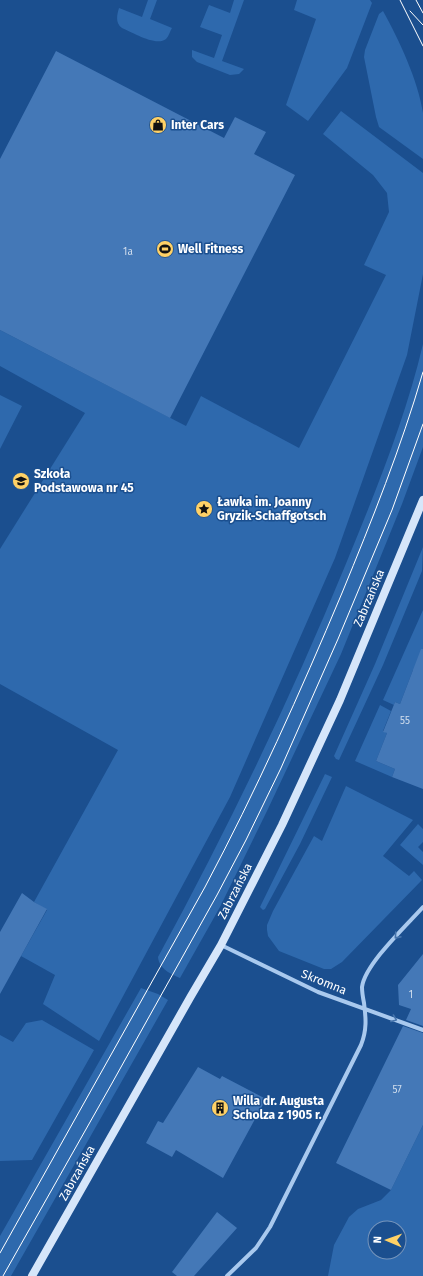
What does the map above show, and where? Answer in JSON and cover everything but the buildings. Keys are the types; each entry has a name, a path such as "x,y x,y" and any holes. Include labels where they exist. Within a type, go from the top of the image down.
{"street":[{"name":"Zabrzańska","path":"32,1276 221,945 282,825 340,700 423,500"},
{"path":"227,1276 256,1248 270,1228 361,1045 366,1027 362,989 367,972 388,945 423,907"},
{"name":"Skromna","path":"221,945 318,992 423,1030"}],"shaded area":[{"path":"148,0 157,0 150,19 172,28 167,38 162,41 150,40 122,28 118,24 117,16 119,8 142,17"},
{"path":"234,0 244,0 222,61 244,69 239,74 230,75 197,62 192,57 192,50 214,58 222,35 200,27 209,5 230,13"},
{"path":"297,0 370,0 372,3 347,68 308,121 286,105 316,19 294,10"},
{"path":"383,11 407,60 421,100 423,113 423,159 379,127 376,117 364,57 365,50 379,14"},
{"path":"341,111 423,173 423,274 407,355 335,558 230,797 99,1041 43,1004 55,975 21,956 47,910 34,902 118,750 0,684 0,549 85,413 0,366 0,330 186,426 201,396 299,448 386,275 364,265 389,212 387,193 373,175 323,134"},
{"path":"423,344 423,447 402,504 341,654 220,907 180,978 169,973 163,968 158,957 209,861 257,764 324,616 388,456 416,372"},
{"path":"0,395 22,406 0,449"},
{"path":"423,547 422,571 383,665 339,760 336,759 334,756 375,664"},
{"path":"423,610 423,674 413,670 400,704 395,702 394,705 383,700"},
{"path":"380,705 391,711 383,731 387,733 376,761 395,769 392,777 355,761"},
{"path":"325,774 332,777 300,844 265,909 263,910 260,907"},
{"path":"346,786 413,820 383,856 409,876 414,871 422,880 342,962 331,969 324,969 279,951 268,936 267,925 273,911 314,836 322,841"},
{"path":"418,824 423,829 423,842 418,847 423,852 423,865 400,845"},
{"path":"141,988 158,994 168,1000 11,1276 0,1276 0,1236"},
{"path":"42,1020 94,1050 32,1160 0,1161 0,1035 13,1042 26,1023"},
{"path":"423,1125 423,1276 328,1276 334,1245 349,1217 358,1209 381,1200 391,1190"}],"tram line":[{"path":"400,0 423,46"},
{"path":"416,0 423,13"},
{"path":"410,11 423,25"},
{"path":"0,1253 205,887 260,778 310,668 386,484 423,372"},
{"path":"3,1276 217,895 246,840 281,768 338,639 392,510 423,424"}],"place":[{"name":"Inter Cars","path":"158,125"},
{"name":"Well Fitness","path":"165,249"},
{"name":"Szkoła Podstawowa nr 45","path":"21,481"},
{"name":"Ławka im. Joanny Gryzik-Schaffgotsch","path":"204,509"},
{"name":"Willa dr. Augusta Scholza z 1905 r.","path":"220,1108"}]}
